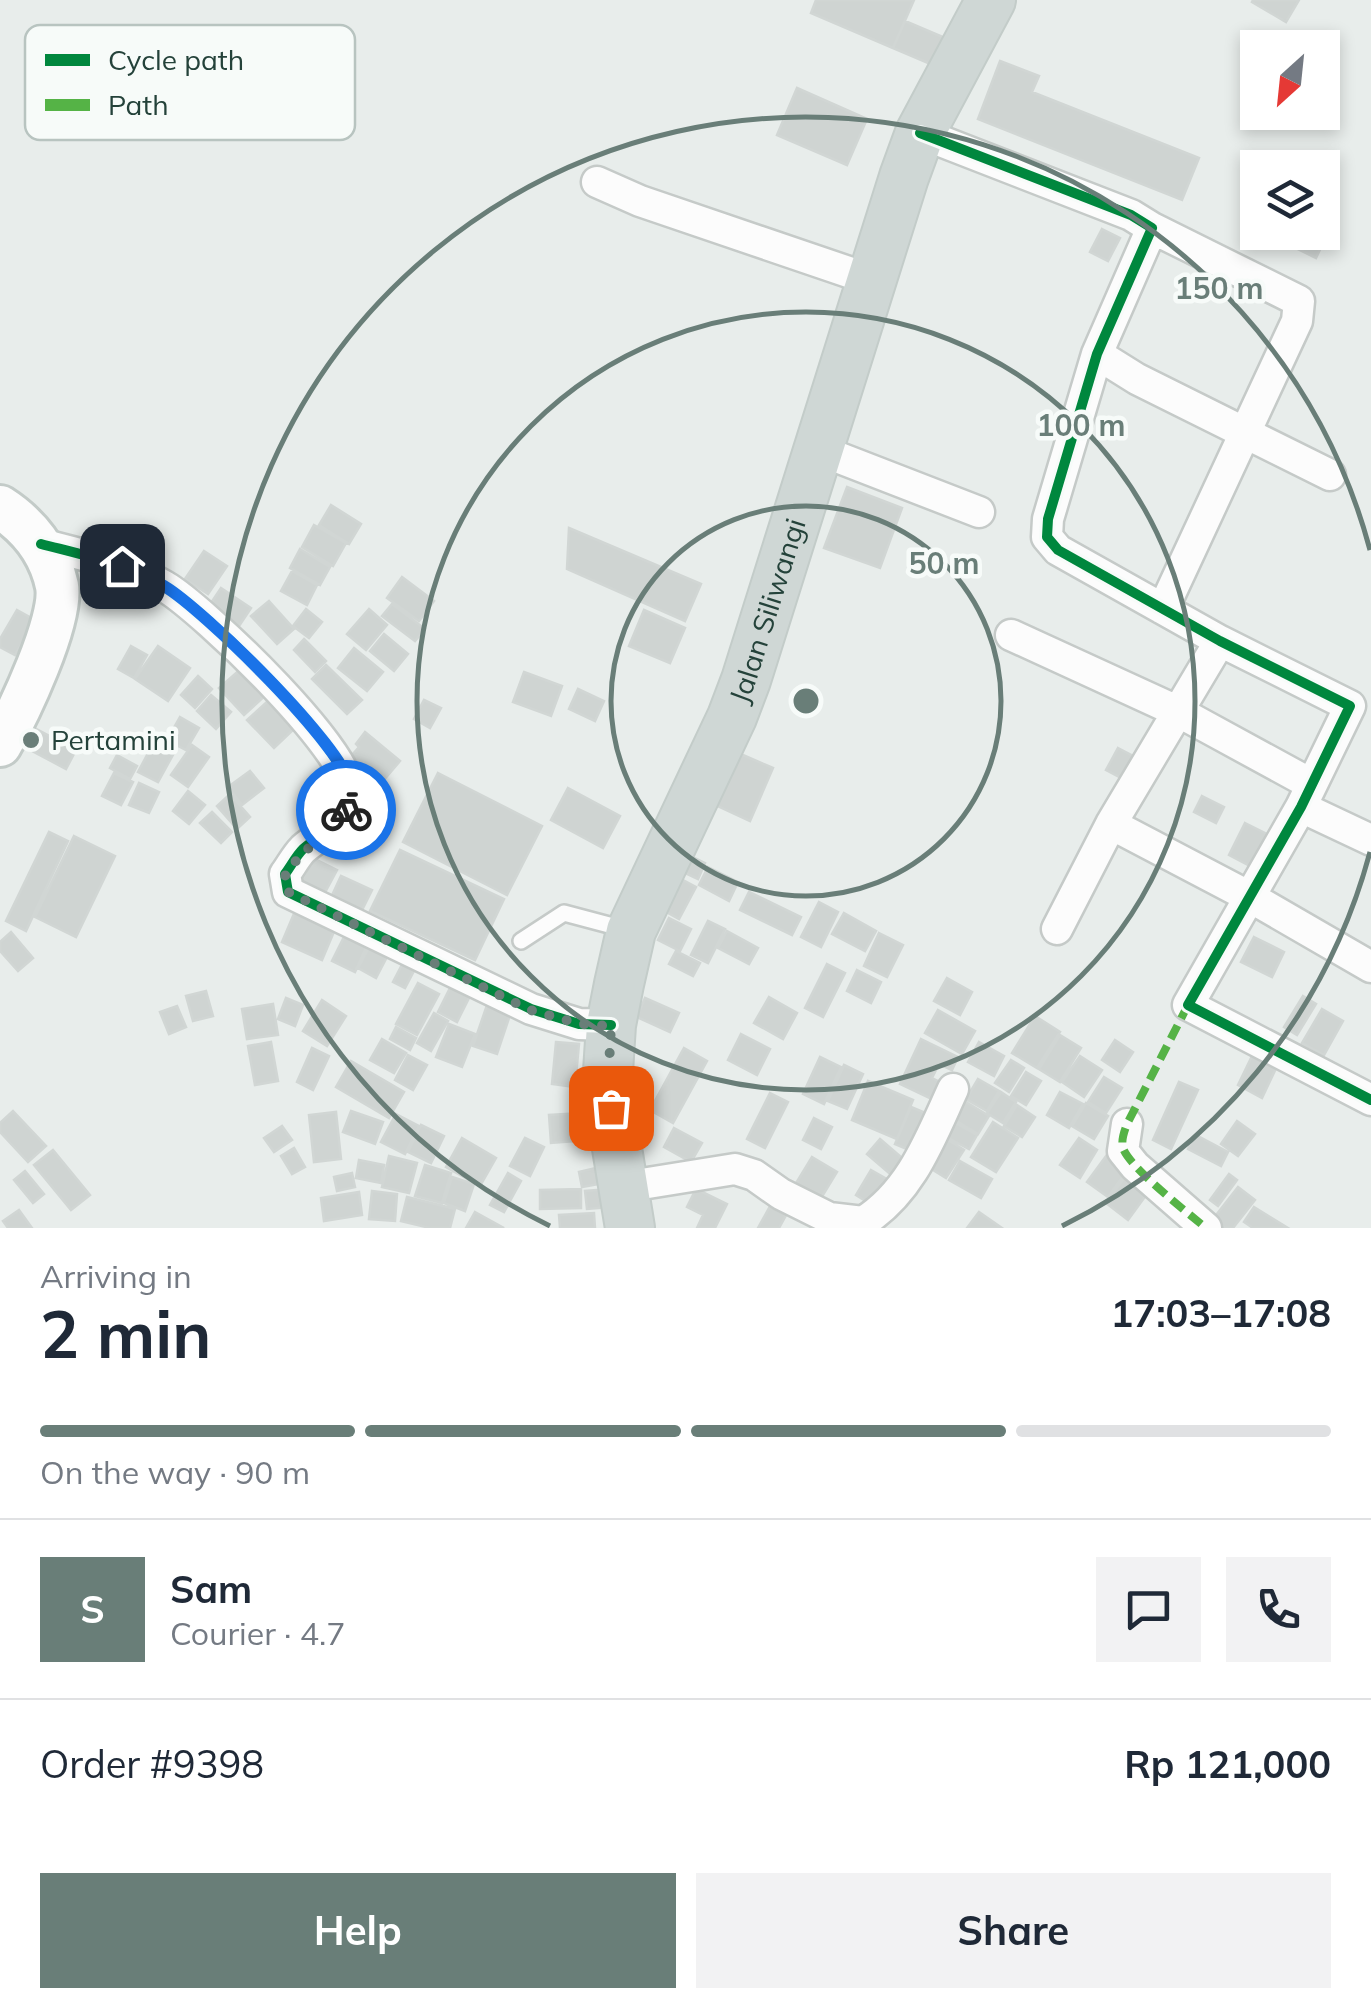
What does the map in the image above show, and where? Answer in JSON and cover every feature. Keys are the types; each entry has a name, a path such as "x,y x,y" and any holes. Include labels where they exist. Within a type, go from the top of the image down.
{"main road":[{"name":"Jalan Siliwangi","path":"627,1207 608,1087 611,1026 632,931 732,716 920,133 991,0"}],"street":[{"path":"920,133 1131,215 1299,300 1297,321 1163,609"},
{"path":"597,182 640,201 872,280"},
{"path":"1152,228 1097,354 1048,519 1047,537 1058,550 1220,641 1361,711 1306,796 1188,1006 1371,1100"},
{"path":"1097,354 1137,379 1330,475"},
{"path":"819,450 979,512"},
{"path":"0,507 41,544 122,566 166,586 235,642 329,746 344,768 352,788 351,799 345,812 303,849 285,874 288,892 530,1010 580,1024 611,1026"},
{"path":"0,744 53,621 58,589 41,544"},
{"path":"1011,635 1180,712 1371,840"},
{"path":"1057,929 1111,824 1220,641"},
{"path":"1111,824 1250,897 1371,967"},
{"path":"627,1207 735,1169 754,1175 781,1194 829,1218 863,1222 894,1201 915,1169 953,1088"},
{"path":"1127,1124 1124,1151 1135,1166 1206,1228"}],"lane":[{"path":"521,941 564,912 632,931"}],"building":[{"path":"816,0 914,0 893,48 811,13"},
{"path":"1253,0 1299,0 1286,22"},
{"path":"905,21 945,38 933,65 893,48"},
{"path":"1000,61 1039,76 1032,92 1199,158 1182,200 978,119"},
{"path":"797,88 867,119 847,165 777,135"},
{"path":"1102,229 1120,238 1108,261 1090,252"},
{"path":"1300,250 1320,250 1316,258"},
{"path":"847,487 902,508 880,568 824,548"},
{"path":"331,505 361,524 349,544 319,525"},
{"path":"314,525 346,543 333,566 302,547"},
{"path":"569,528 701,584 685,621 567,569"},
{"path":"300,549 330,567 320,585 290,568"},
{"path":"204,551 227,566 208,594 185,579"},
{"path":"292,571 317,585 307,605 281,591"},
{"path":"402,577 434,601 419,621 387,598"},
{"path":"221,588 251,608 235,632 205,612"},
{"path":"269,601 294,629 277,644 251,616"},
{"path":"392,604 425,629 415,641 382,616"},
{"path":"306,609 322,622 309,638 293,626"},
{"path":"369,609 387,625 366,650 347,634"},
{"path":"17,610 35,620 15,655 0,647 0,639"},
{"path":"644,610 685,628 670,663 629,646"},
{"path":"384,634 408,654 394,671 370,651"},
{"path":"304,639 326,661 315,672 294,650"},
{"path":"131,646 147,655 134,678 118,669"},
{"path":"158,646 190,668 168,701 135,679"},
{"path":"354,648 383,672 367,691 338,668"},
{"path":"326,665 362,700 347,714 312,679"},
{"path":"243,667 267,694 244,715 219,688"},
{"path":"524,672 562,686 551,716 513,702"},
{"path":"198,676 212,689 195,708 181,695"},
{"path":"578,689 604,701 595,721 569,709"},
{"path":"211,695 231,712 216,729 197,711"},
{"path":"424,700 441,708 430,728 414,719"},
{"path":"268,701 294,729 274,748 247,720"},
{"path":"180,717 199,728 186,750 167,740"},
{"path":"27,724 76,750 66,769 17,743"},
{"path":"365,732 400,761 371,795 356,783 344,764 359,747 356,744"},
{"path":"154,742 174,753 158,782 138,772"},
{"path":"192,745 209,757 188,787 171,775"},
{"path":"1118,748 1139,759 1127,781 1106,770"},
{"path":"736,752 773,768 750,821 713,804"},
{"path":"117,755 137,766 130,779 110,768"},
{"path":"250,771 264,788 242,805 228,787"},
{"path":"114,773 133,782 121,805 102,796"},
{"path":"438,773 542,826 507,895 403,842"},
{"path":"139,783 159,792 149,813 129,805"},
{"path":"568,788 620,816 603,848 551,820"},
{"path":"188,791 205,805 189,824 173,811"},
{"path":"230,794 250,817 237,829 217,806"},
{"path":"1202,796 1224,807 1216,823 1194,812"},
{"path":"212,812 232,832 221,843 200,823"},
{"path":"1245,823 1269,835 1252,867 1229,855"},
{"path":"49,832 68,841 26,931 6,921"},
{"path":"74,836 115,856 76,937 35,917"},
{"path":"400,850 504,899 475,960 370,911"},
{"path":"680,851 705,863 698,879 672,867"},
{"path":"313,858 337,870 322,898 299,886"},
{"path":"708,867 738,882 729,901 699,885"},
{"path":"668,872 696,887 679,919 652,904"},
{"path":"341,876 372,890 359,916 329,902"},
{"path":"749,892 801,917 792,935 740,910"},
{"path":"819,902 838,912 821,947 801,937"},
{"path":"296,909 336,927 322,960 282,942"},
{"path":"844,913 876,931 865,951 832,934"},
{"path":"669,918 691,929 680,951 658,940"},
{"path":"708,921 725,929 708,963 691,955"},
{"path":"347,931 369,941 355,972 332,961"},
{"path":"727,931 758,948 749,964 718,948"},
{"path":"11,932 33,958 18,971 0,951 0,942"},
{"path":"879,933 903,945 887,977 864,966"},
{"path":"1254,937 1284,952 1272,977 1241,962"},
{"path":"372,942 390,951 376,978 358,968"},
{"path":"676,951 700,963 693,976 669,964"},
{"path":"405,959 417,965 405,988 393,982"},
{"path":"827,964 845,973 823,1017 805,1008"},
{"path":"857,970 881,982 871,1003 847,991"},
{"path":"947,978 972,992 960,1015 934,1001"},
{"path":"453,982 472,992 457,1022 438,1012"},
{"path":"418,983 439,994 417,1035 396,1024"},
{"path":"206,991 213,1016 193,1021 186,996"},
{"path":"1303,996 1316,1004 1297,1035 1284,1027"},
{"path":"769,997 797,1013 783,1039 754,1023"},
{"path":"286,998 303,1005 295,1026 278,1019"},
{"path":"645,998 679,1013 670,1032 637,1017"},
{"path":"322,1000 346,1016 327,1046 303,1031"},
{"path":"273,1004 278,1035 247,1039 242,1009"},
{"path":"487,1005 511,1012 497,1054 473,1046"},
{"path":"177,1006 186,1027 169,1034 160,1012"},
{"path":"1322,1009 1343,1021 1324,1055 1302,1043"},
{"path":"938,1010 975,1031 962,1054 925,1033"},
{"path":"434,1013 448,1021 431,1051 417,1043"},
{"path":"1035,1016 1060,1032 1037,1068 1012,1053"},
{"path":"449,1024 475,1034 462,1067 436,1057"},
{"path":"396,1027 416,1038 410,1050 390,1039"},
{"path":"741,1034 770,1049 757,1075 728,1060"},
{"path":"1060,1035 1081,1048 1060,1082 1039,1069"},
{"path":"382,1039 406,1053 394,1073 370,1060"},
{"path":"921,1039 958,1057 952,1070 939,1064 932,1078 942,1083 934,1100 900,1084"},
{"path":"1115,1040 1133,1052 1120,1072 1102,1060"},
{"path":"271,1042 278,1081 255,1085 248,1046"},
{"path":"556,1042 579,1044 575,1087 552,1084"},
{"path":"979,1042 1004,1056 994,1076 968,1062"},
{"path":"312,1048 329,1056 313,1090 297,1082"},
{"path":"684,1048 707,1061 673,1123 650,1110"},
{"path":"1254,1052 1278,1064 1262,1098 1238,1085"},
{"path":"408,1055 427,1065 413,1090 395,1080"},
{"path":"1080,1056 1102,1070 1084,1097 1062,1082"},
{"path":"820,1057 841,1067 824,1104 803,1094"},
{"path":"1011,1060 1024,1068 1009,1092 995,1083"},
{"path":"351,1061 404,1092 389,1118 336,1087"},
{"path":"844,1065 863,1074 847,1109 828,1101"},
{"path":"1026,1072 1041,1081 1026,1105 1011,1096"},
{"path":"1104,1077 1122,1088 1106,1113 1088,1102"},
{"path":"978,1079 999,1091 987,1111 966,1099"},
{"path":"868,1081 913,1100 897,1139 852,1120"},
{"path":"1179,1082 1198,1090 1171,1149 1153,1140"},
{"path":"1001,1092 1016,1102 1003,1123 987,1113"},
{"path":"1060,1092 1083,1104 1069,1128 1047,1115"},
{"path":"770,1093 788,1102 765,1148 747,1139"},
{"path":"956,1096 989,1116 978,1134 945,1114"},
{"path":"1086,1103 1108,1116 1094,1139 1072,1126"},
{"path":"1017,1105 1035,1117 1022,1137 1004,1126"},
{"path":"911,1107 935,1117 919,1154 895,1144"},
{"path":"13,1111 46,1146 28,1162 0,1132 0,1123"},
{"path":"351,1111 383,1122 375,1144 343,1132"},
{"path":"336,1112 341,1159 314,1162 309,1115"},
{"path":"599,1112 601,1139 551,1143 549,1115"},
{"path":"396,1114 419,1126 405,1154 381,1142"},
{"path":"945,1117 977,1135 969,1149 937,1132"},
{"path":"814,1118 832,1127 821,1149 803,1140"},
{"path":"1237,1121 1255,1134 1238,1156 1221,1144"},
{"path":"993,1122 1018,1138 996,1172 971,1157"},
{"path":"421,1125 444,1136 431,1163 408,1152"},
{"path":"282,1126 292,1140 274,1152 264,1138"},
{"path":"674,1128 702,1143 691,1162 664,1147"},
{"path":"940,1135 964,1150 946,1178 922,1163"},
{"path":"1196,1135 1228,1152 1221,1166 1188,1149"},
{"path":"462,1138 496,1158 480,1186 446,1167"},
{"path":"525,1138 544,1147 530,1176 510,1166"},
{"path":"1079,1138 1097,1150 1080,1178 1060,1165"},
{"path":"880,1139 909,1164 896,1179 867,1154"},
{"path":"294,1148 305,1167 292,1174 281,1156"},
{"path":"53,1150 90,1195 71,1210 34,1165"},
{"path":"1109,1152 1129,1168 1108,1197 1087,1182"},
{"path":"389,1156 417,1163 409,1193 382,1187"},
{"path":"812,1157 837,1172 815,1208 790,1193"},
{"path":"359,1160 384,1165 381,1183 356,1178"},
{"path":"960,1161 992,1179 981,1198 949,1180"},
{"path":"425,1165 451,1173 442,1203 415,1196"},
{"path":"600,1167 604,1183 582,1187 579,1172"},
{"path":"871,1170 892,1182 877,1208 856,1195"},
{"path":"1130,1170 1152,1187 1128,1220 1106,1203"},
{"path":"25,1171 44,1194 33,1203 14,1180"},
{"path":"352,1173 355,1187 337,1191 334,1177"},
{"path":"508,1173 521,1181 504,1212 490,1205"},
{"path":"1229,1174 1237,1180 1218,1206 1210,1200"},
{"path":"452,1177 474,1184 465,1211 444,1203"},
{"path":"1238,1187 1255,1200 1233,1228 1225,1228 1213,1219"},
{"path":"581,1189 581,1208 540,1209 540,1190"},
{"path":"609,1189 610,1207 587,1209 585,1191"},
{"path":"696,1189 727,1204 715,1228 697,1228 703,1215 687,1207"},
{"path":"372,1191 397,1194 395,1221 369,1219"},
{"path":"359,1192 362,1215 324,1221 321,1198"},
{"path":"407,1197 455,1209 450,1228 401,1221"},
{"path":"774,1199 790,1208 779,1228 758,1228"},
{"path":"1254,1207 1288,1228 1253,1228 1244,1222"},
{"path":"19,1210 32,1228 8,1228 3,1221"},
{"path":"475,1212 504,1228 466,1228"},
{"path":"979,1212 1002,1228 967,1228"},
{"path":"594,1213 595,1228 560,1228 559,1215"}],"marked path":[{"path":"1188,1005 1127,1124 1122,1145 1147,1178 1206,1228"}],"cycle path":[{"path":"920,133 1131,215 1152,228 1097,354 1048,519 1047,537 1058,550 1220,641 1350,706 1301,807 1188,1005 1371,1100"},
{"path":"41,544 104,561 164,586 243,653 332,753 348,781 351,801 337,823 296,858 285,874 288,892 531,1009 579,1024 611,1025"}],"way so far":[{"path":"346,810 303,849 285,874 288,892 530,1010 580,1024 611,1026 611,1108"}],"place":[{"name":"Pertamini","path":"31,740"}],"route":[{"path":"122,566 166,586 235,642 329,746 344,768 352,788 346,810"}]}
